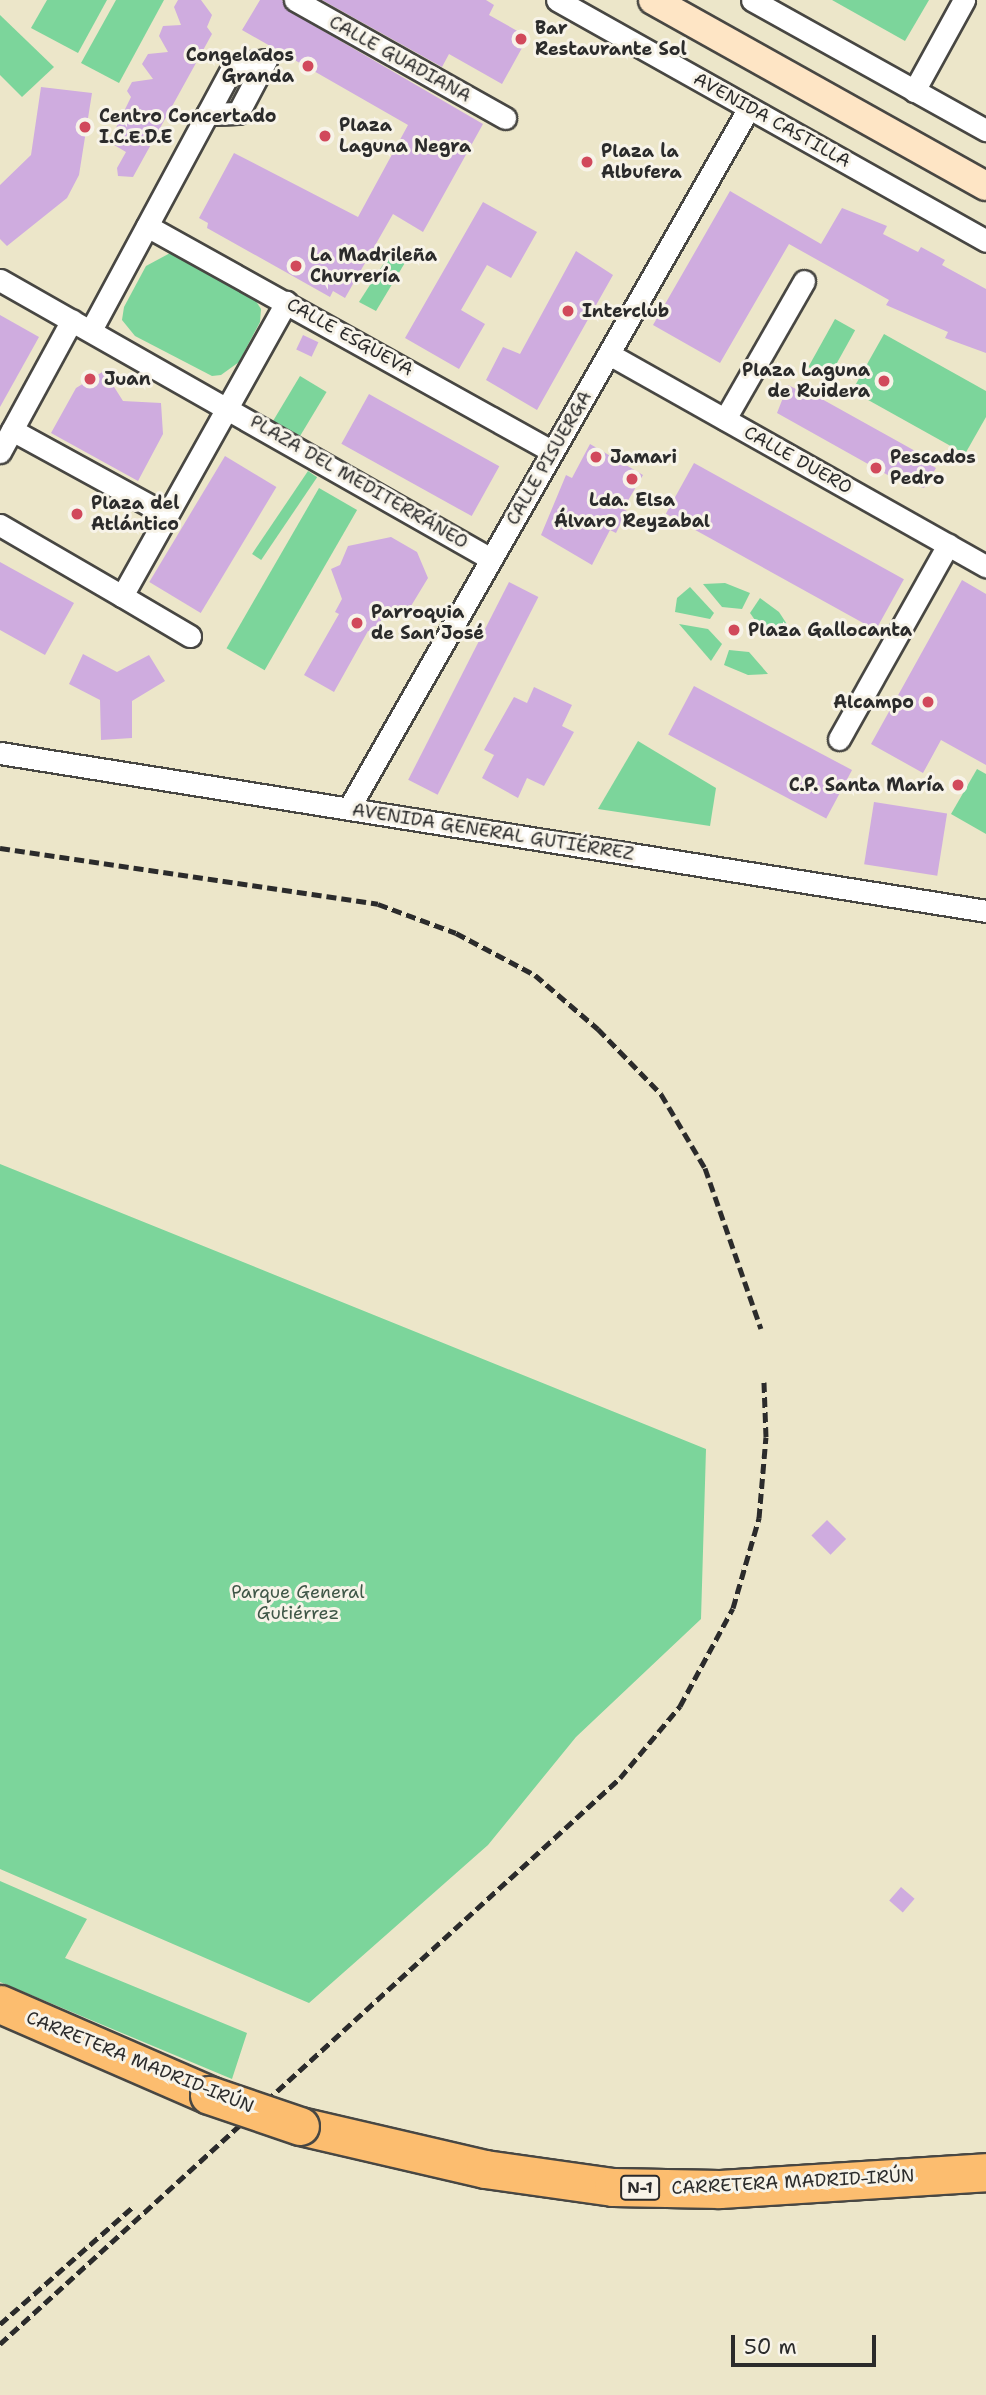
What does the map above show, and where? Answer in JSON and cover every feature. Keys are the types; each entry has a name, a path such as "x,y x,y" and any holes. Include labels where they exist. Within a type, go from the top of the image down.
{"highway":[{"name":"CARRETERA MADRID-IRÚN","path":"0,2004 209,2095 300,2126 485,2169 613,2187 719,2189 986,2172"}],"street":[{"name":"CALLE GUADIANA","path":"295,0 505,118"},
{"name":"AVENIDA CASTILLA","path":"557,0 986,241"},
{"path":"653,0 986,186"},
{"path":"752,0 986,130"},
{"path":"914,92 964,0"},
{"name":"CALLE PISUERGA","path":"349,808 749,108"},
{"path":"91,330 207,114"},
{"name":"CALLE ESGUEVA","path":"147,226 552,452"},
{"name":"PLAZA DEL MEDITERRÁNEO","path":"0,280 228,405 491,559"},
{"path":"725,419 804,281"},
{"path":"122,596 286,302"},
{"path":"0,452 72,320"},
{"name":"CALLE DUERO","path":"609,354 986,566"},
{"path":"12,430 167,515"},
{"path":"0,524 190,636"},
{"path":"839,739 948,545"},
{"name":"AVENIDA GENERAL GUTIÉRREZ","path":"0,753 986,911"}],"green space":[{"path":"47,0 107,0 78,53 31,28"},
{"path":"116,0 164,0 119,83 81,63"},
{"path":"832,0 929,0 905,41"},
{"path":"0,15 54,67 22,97 0,75"},
{"path":"393,249 409,256 376,311 359,302"},
{"path":"172,252 252,295 261,309 260,322 239,362 221,375 212,376 135,336 122,320 124,307 146,266"},
{"path":"835,319 855,330 828,378 808,367"},
{"path":"884,334 986,391 986,417 965,454 852,391"},
{"path":"300,376 327,392 298,439 272,423"},
{"path":"308,471 317,477 261,560 252,554"},
{"path":"319,488 357,510 265,670 226,648"},
{"path":"725,583 750,593 742,609 722,607 703,584"},
{"path":"690,587 714,613 710,619 675,612 677,598"},
{"path":"760,598 779,612 794,635 762,630 750,613"},
{"path":"679,624 708,629 722,644 711,661"},
{"path":"729,650 749,652 768,674 748,675 724,665"},
{"path":"638,741 716,788 710,826 598,809"},
{"path":"977,769 986,774 986,834 951,814"},
{"name":"Parque General Gutiérrez","path":"0,1164 706,1449 701,1619 576,1737 488,1845 309,2003 0,1869"},
{"path":"0,1881 87,1919 65,1958 247,2033 232,2079 0,1982"}],"building":[{"path":"178,0 201,0 212,15 207,27 212,34 133,177 118,176 117,168 126,152 109,142 131,97 127,91 132,82 153,79 142,64 148,54 168,52 159,36 163,26 181,25 174,7"},
{"path":"260,0 282,0 289,11 483,124 423,232 393,214 345,298 333,291 330,297 207,228 208,223 199,218 234,153 358,217 408,125 242,30"},
{"path":"322,0 486,0 494,5 489,15 528,37 502,84 449,54 442,67"},
{"path":"41,87 92,93 79,175 67,198 7,246 0,239 0,185 31,155"},
{"path":"730,191 821,244 842,208 887,226 883,234 918,252 921,247 945,260 942,265 986,289 986,353 945,338 948,332 886,305 889,300 789,244 720,363 653,325"},
{"path":"483,202 537,232 511,278 487,265 461,310 485,324 459,369 405,338"},
{"name":"Interclub","path":"576,251 613,275 537,410 486,380 503,347 520,354"},
{"path":"0,315 39,337 0,407"},
{"path":"303,335 318,342 312,357 296,350"},
{"path":"104,371 123,401 161,403 163,434 138,481 51,433 76,388"},
{"path":"788,385 800,391 802,388 926,457 924,461 936,468 924,488 893,478 777,413"},
{"path":"369,394 499,466 472,516 341,444"},
{"path":"590,444 643,475 623,509 627,511 616,533 610,530 592,565 541,535 566,475 572,478"},
{"path":"225,456 276,487 201,613 149,582"},
{"path":"694,463 904,579 876,630 666,514"},
{"name":"Parroquia de San José","path":"391,537 417,552 428,578 408,611 385,614 374,632 368,631 334,692 304,675 339,614 335,612 342,599 331,569 340,565 348,546"},
{"path":"0,562 74,603 45,655 0,630"},
{"name":"Alcampo","path":"962,580 986,594 986,765 941,740 923,773 871,744"},
{"path":"509,582 538,597 438,795 408,780"},
{"path":"83,654 117,672 149,655 165,681 132,701 132,738 101,740 100,700 69,684"},
{"path":"694,686 852,770 826,819 668,735"},
{"path":"534,687 572,705 562,726 574,732 544,786 527,778 518,798 482,778 494,755 484,750 514,697 527,703"},
{"path":"874,802 947,814 937,876 864,864"},
{"path":"827,1520 846,1539 831,1555 811,1536"},
{"path":"901,1887 915,1899 903,1912 889,1901"}],"railway":[{"path":"0,848 378,904 456,933 535,975 598,1029 661,1094 705,1168 761,1329"},
{"path":"0,2344 620,1778 680,1706 733,1608 759,1518 766,1437 764,1382"},
{"path":"0,2324 134,2206"}],"place":[{"name":"Bar Restaurante Sol","path":"521,39"},
{"name":"Congelados Granda","path":"308,66"},
{"name":"Centro Concertado I.C.E.D.E","path":"85,127"},
{"name":"Plaza Laguna Negra","path":"325,136"},
{"name":"Plaza la Albufera","path":"587,162"},
{"name":"La Madrileña Churrería","path":"296,266"},
{"name":"Interclub","path":"568,311"},
{"name":"Juan","path":"90,379"},
{"name":"Plaza Laguna de Ruidera","path":"884,381"},
{"name":"Jamari","path":"596,457"},
{"name":"Pescados Pedro","path":"876,468"},
{"name":"Lda. Elsa Álvaro Reyzabal","path":"632,479"},
{"name":"Plaza del Atlántico","path":"77,514"},
{"name":"Parroquia de San José","path":"357,623"},
{"name":"Plaza Gallocanta","path":"734,630"},
{"name":"Alcampo","path":"928,702"},
{"name":"C.P. Santa María","path":"958,785"}]}
